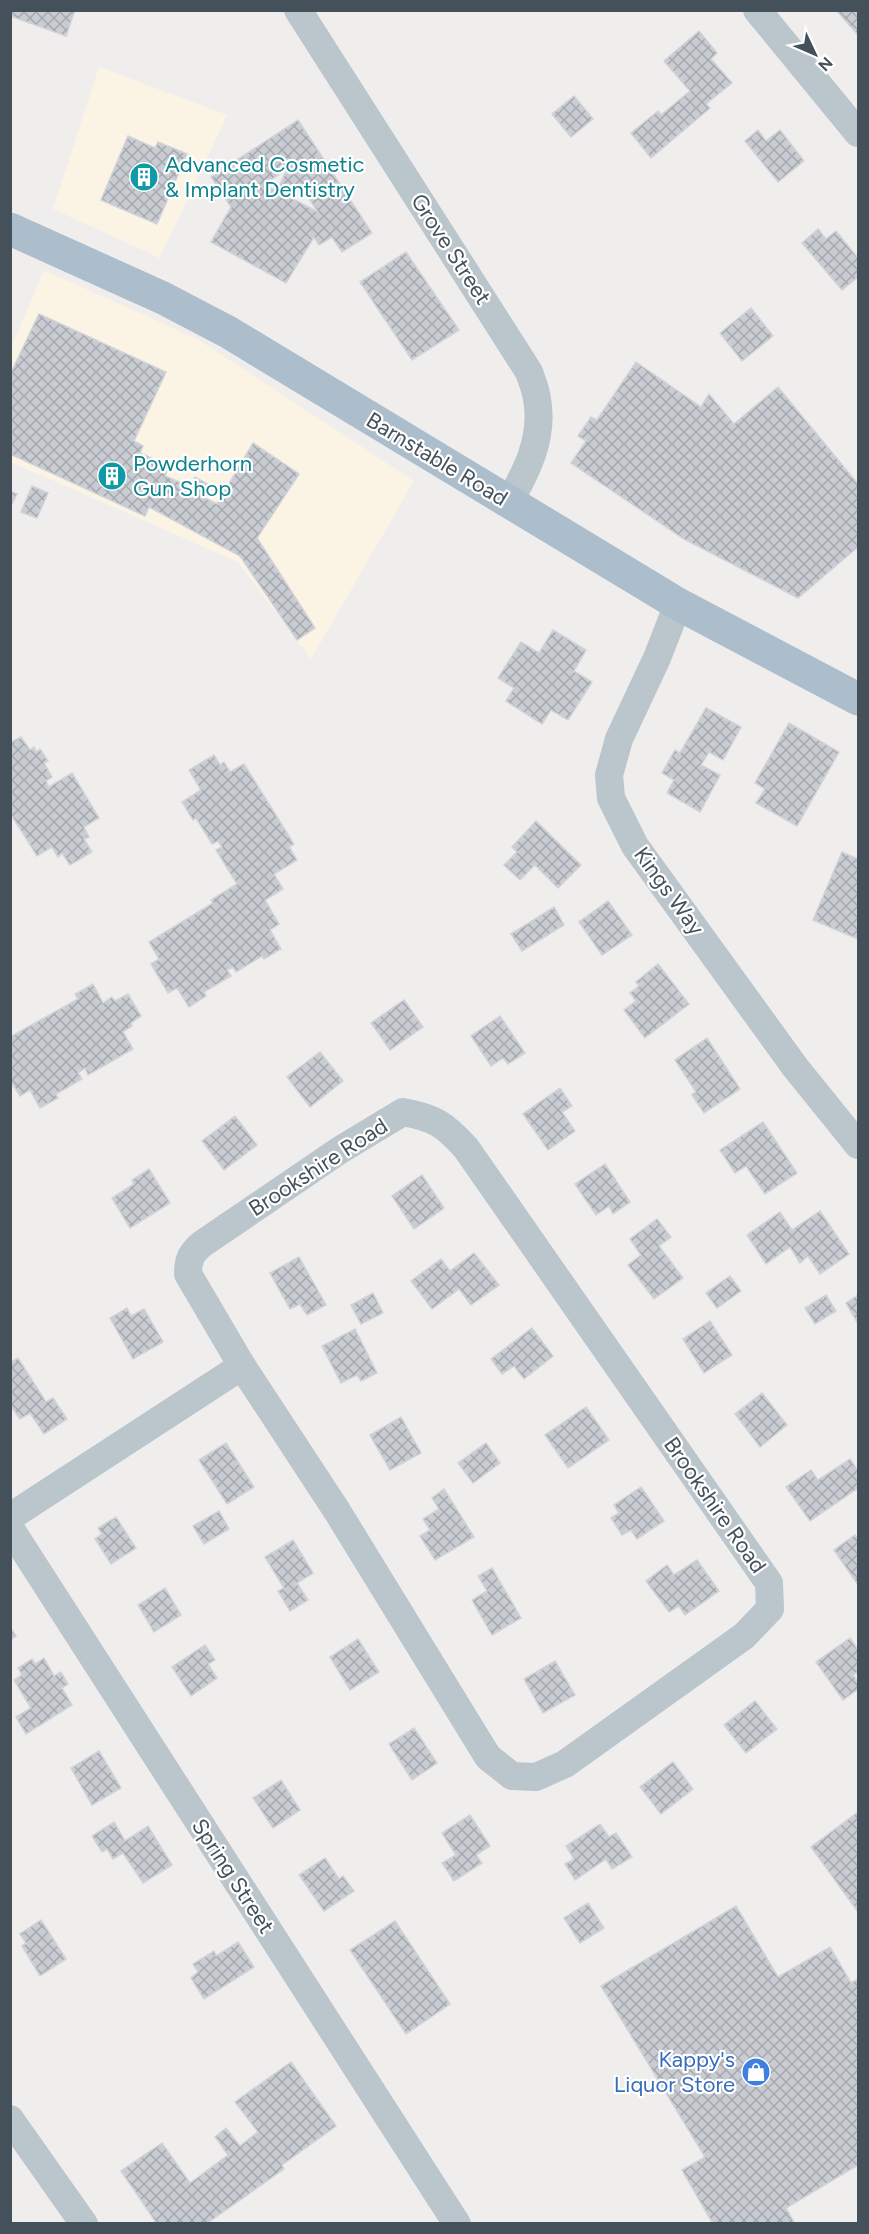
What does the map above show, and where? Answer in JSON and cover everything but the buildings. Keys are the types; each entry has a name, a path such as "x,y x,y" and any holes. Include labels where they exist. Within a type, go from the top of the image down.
{"main road":[{"name":"Barnstable Road","path":"10,229 163,298 228,332 678,604 858,699"}],"street":[{"name":"Grove Street","path":"298,10 529,372 537,398 538,433 522,480 509,502"},
{"path":"757,10 854,117"},
{"name":"Kings Way","path":"678,604 657,658 619,739 609,776 611,798 635,846 795,1067 858,1145"},
{"name":"Brookshire Road","path":"403,1112 424,1116 447,1127 472,1157 769,1582 770,1609 744,1636 565,1764 536,1778 512,1776 488,1757 337,1511 242,1365 188,1274 188,1263 192,1252 340,1150 403,1112"},
{"path":"10,1517 242,1365"},
{"name":"Spring Street","path":"10,1528 457,2223"},
{"path":"10,2120 84,2223"}],"shaded area":[{"path":"99,67 227,115 160,258 53,209"},
{"path":"44,270 197,339 414,481 311,659 238,562 11,462 11,348"}],"place":[{"name":"Advanced Cosmetic & Implant Dentistry","path":"144,177"},
{"name":"Powderhorn Gun Shop","path":"112,476"},
{"name":"Kappy's Liquor Store","path":"756,2072"}]}
